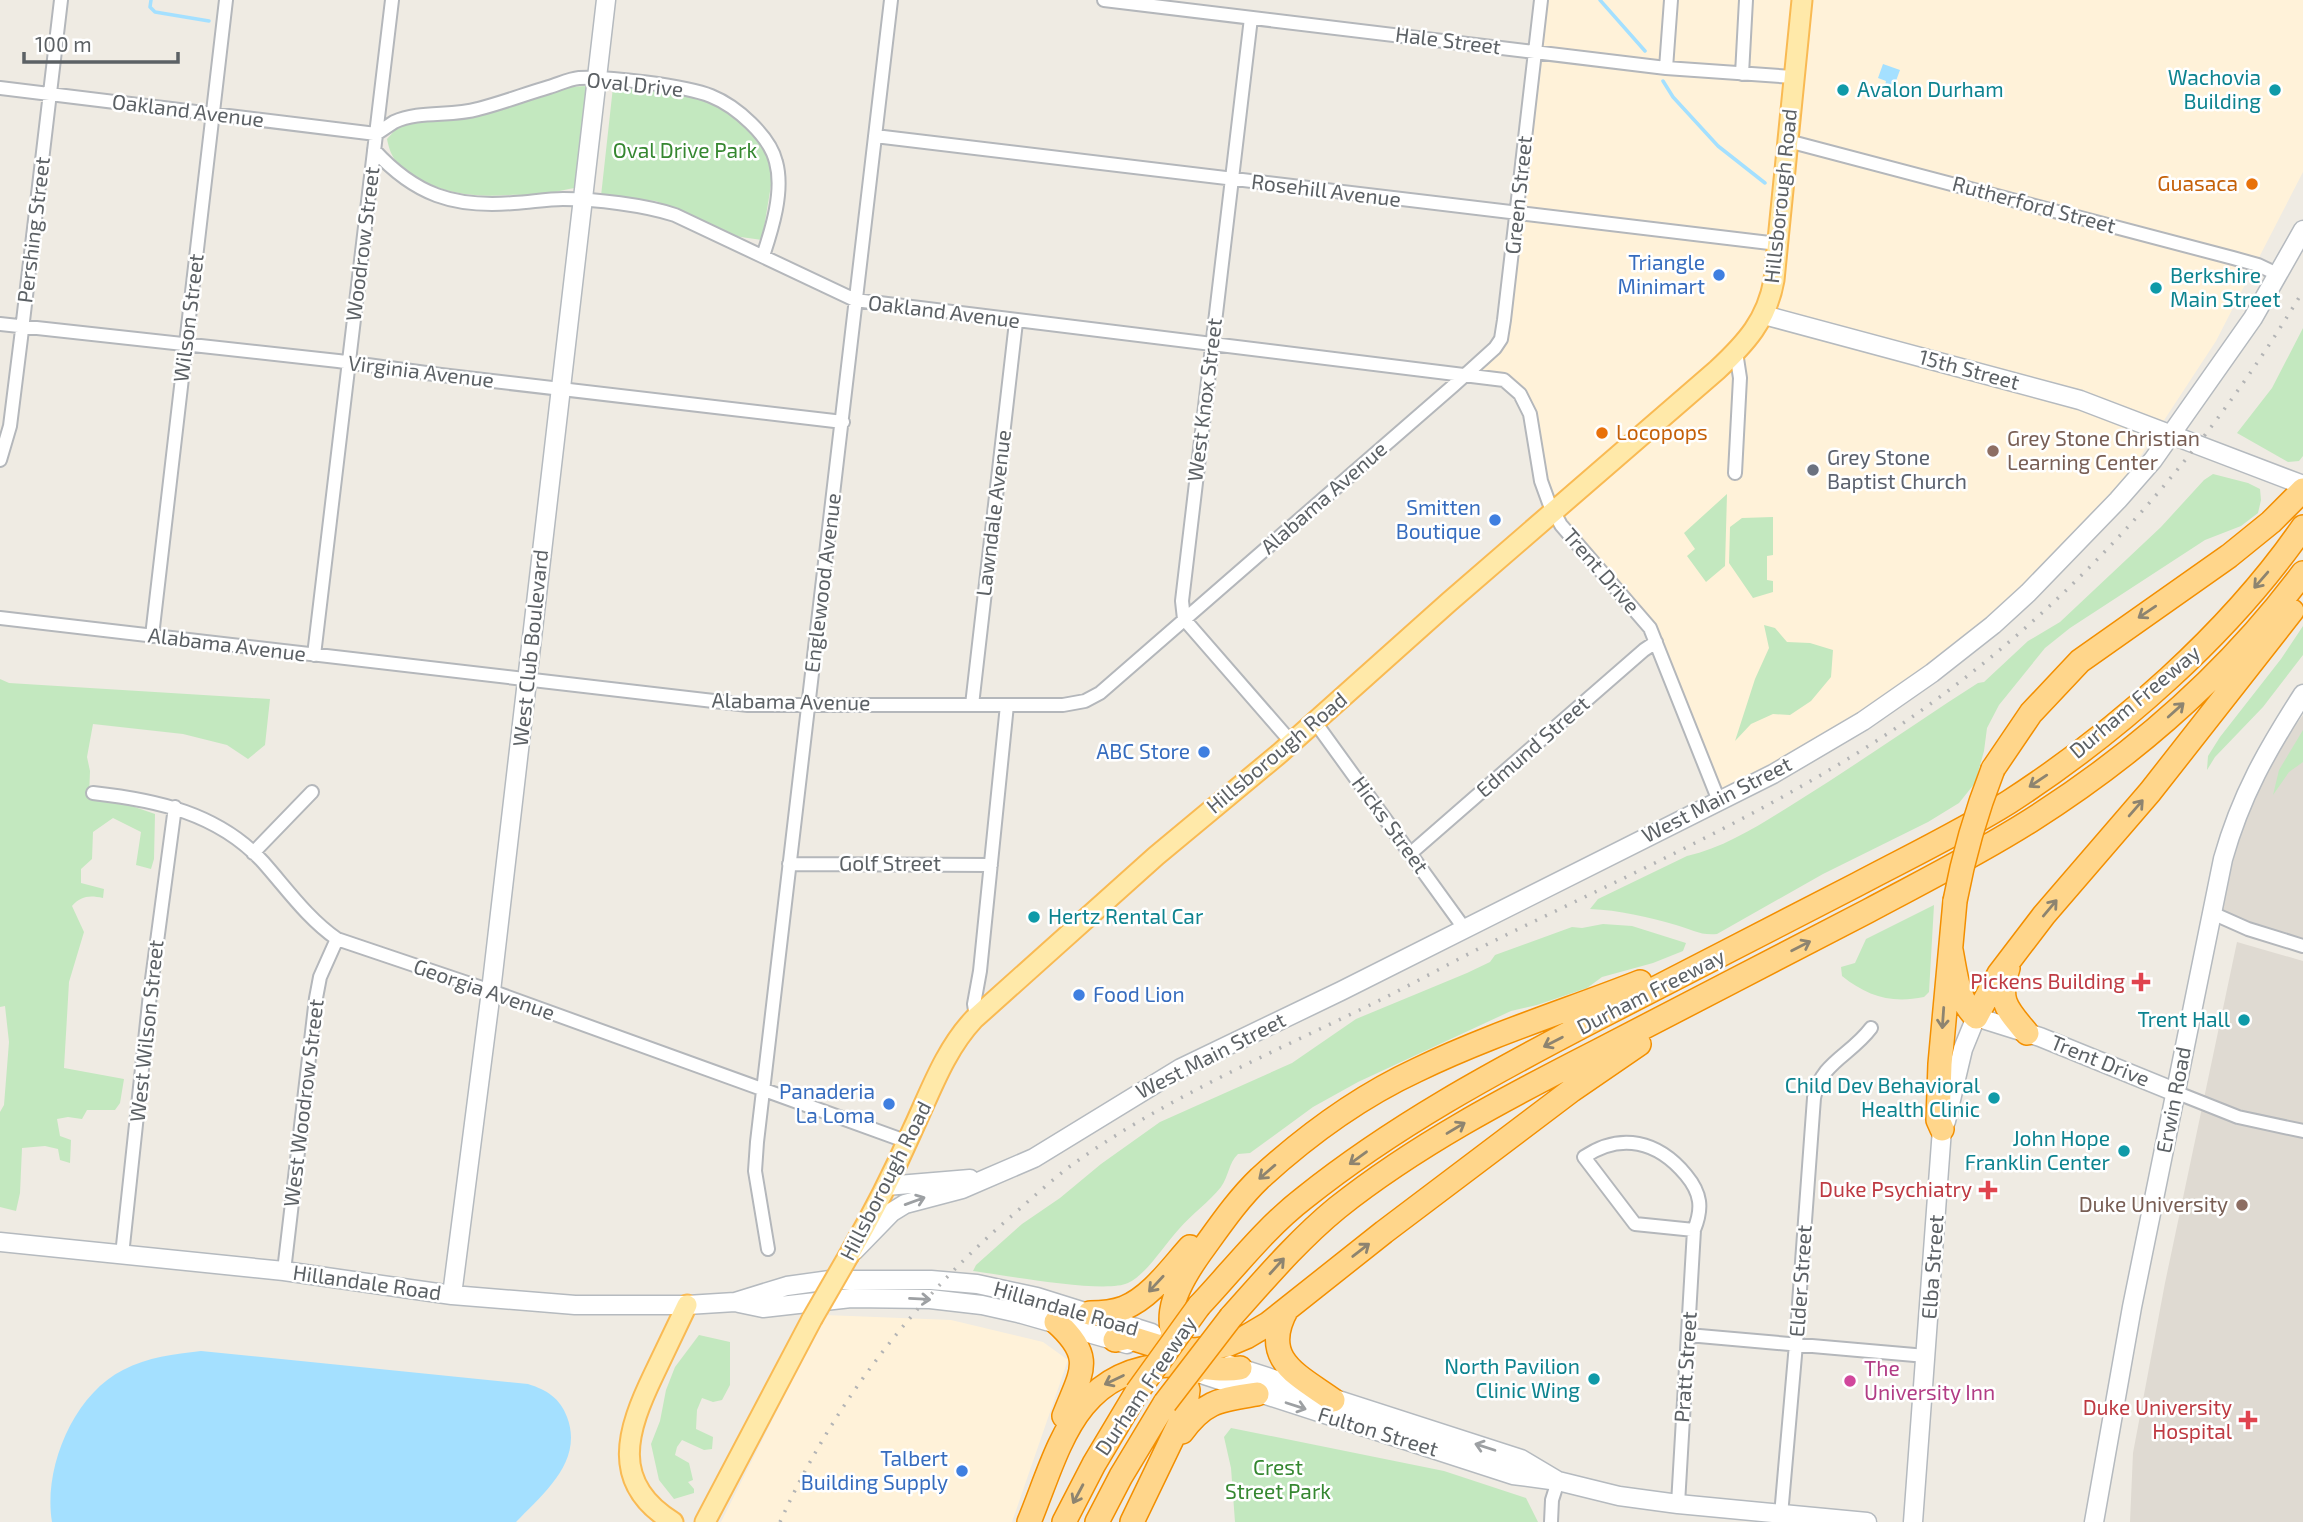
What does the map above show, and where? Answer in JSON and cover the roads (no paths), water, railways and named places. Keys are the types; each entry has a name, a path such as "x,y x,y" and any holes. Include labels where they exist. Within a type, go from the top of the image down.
{"highway":[{"path":"1941,1129 1938,1120 1940,1064 1955,901 1964,852 1993,769 2031,713 2080,660 2229,556 2271,522 2303,488"},
{"name":"Durham Freeway","path":"1064,1522 1094,1464 1137,1392 1199,1306 1286,1213 1416,1118 1497,1071 1991,812 2089,744 2164,683 2267,573 2303,527"},
{"name":"Durham Freeway","path":"1097,1522 1131,1458 1165,1404 1231,1317 1319,1223 1377,1179 1485,1112 1934,877 2077,790 2179,709 2245,644 2303,573"},
{"path":"1951,950 1960,996 1976,1017 1991,987 2011,957 2150,792 2303,595"},
{"path":"1132,1522 1174,1438 1187,1405 1183,1356 1171,1322 1173,1299 1183,1277 1238,1201 1259,1179 1357,1104 1415,1070 1721,949 1745,943"},
{"path":"2011,957 2002,991 2006,1008 2027,1033"},
{"path":"1029,1522 1076,1414 1101,1387 1115,1378 1246,1337 1287,1309 1572,1090 1656,1033 1705,1005 1740,977"},
{"path":"1090,1313 1120,1310 1137,1301 1219,1216 1238,1201"},
{"path":"1287,1309 1280,1322 1278,1335 1277,1348 1281,1359 1290,1369 1333,1399"},
{"path":"1044,1486 1049,1455 1081,1371 1082,1358 1072,1337 1056,1322"},
{"path":"1115,1340 1128,1338 1228,1370 1233,1366"},
{"path":"1174,1438 1181,1434 1201,1410 1214,1402 1257,1394"}],"main road":[{"name":"West Club Boulevard","path":"452,1295 491,991 606,0"},
{"name":"Hillsborough Road","path":"705,1522 886,1186 947,1055 962,1031 1156,856 1292,743 1736,352 1764,314 1771,298 1778,244 1802,0"},
{"name":"West Main Street","path":"849,1255 892,1212 905,1205 962,1189 1034,1158 1181,1068 1341,991 1773,774 1863,720 1931,673 1982,633 2058,563 2161,451 2253,318 2303,230"},
{"name":"15th Street","path":"1764,314 2050,391 2172,434 2303,488"},
{"name":"Erwin Road","path":"2094,1522 2132,1307 2223,859 2245,794 2276,736 2303,694"},
{"name":"Trent Drive","path":"1976,1017 2027,1033 2175,1092"},
{"name":"Elba Street","path":"1913,1522 1941,1129 1948,1114 1963,1049 1976,1017"},
{"name":"West Main Street","path":"886,1186 965,1178 978,1181"},
{"name":"Hillandale Road","path":"0,1242 284,1271 452,1295 585,1306 735,1302 787,1286 830,1280 931,1280 977,1284 1090,1313 1183,1356"},
{"name":"Hillandale Road","path":"735,1302 763,1308 852,1298 930,1299 982,1305 1056,1322 1115,1340"},
{"path":"673,1522 653,1509 637,1487 631,1470 628,1445 643,1397 687,1305"},
{"name":"Fulton Street","path":"1183,1356 1257,1394 1513,1475 1558,1481 1600,1493 1678,1504 1867,1522"},
{"name":"Fulton Street","path":"1233,1366 1521,1459 1558,1481"}],"street":[{"name":"Pershing Street","path":"0,460 9,426 23,327 61,0"},
{"name":"Wilson Street","path":"152,636 185,345 215,114 226,0"},
{"name":"Woodrow Street","path":"314,655 392,0"},
{"name":"Englewood Avenue","path":"768,1249 755,1171 763,1088 891,0"},
{"name":"Hale Street","path":"1104,0 1171,4 1251,18 1666,68 1793,77"},
{"name":"Green Street","path":"1465,376 1501,339 1541,0"},
{"path":"1666,68 1671,0"},
{"path":"1742,74 1746,0"},
{"name":"West Knox Street","path":"1184,619 1182,601 1251,18"},
{"name":"Oval Drive","path":"376,134 394,122 411,117 464,113 577,78 597,78 704,93 721,101 763,135 773,152 778,168 777,194 772,230 763,256"},
{"name":"Oakland Avenue","path":"0,88 376,134"},
{"name":"Rosehill Avenue","path":"875,136 1778,244"},
{"name":"Rutherford Street","path":"1788,141 2221,254 2258,265 2279,275"},
{"name":"Oakland Avenue","path":"374,149 404,178 433,196 482,204 563,199 653,208 675,215 855,300 1465,376"},
{"name":"Lawndale Avenue","path":"972,705 1016,322"},
{"name":"Virginia Avenue","path":"0,324 843,422"},
{"path":"1735,473 1740,378 1736,352"},
{"name":"Trent Drive","path":"1465,376 1504,380 1523,400 1534,424 1541,481 1553,512 1561,525 1650,628 1719,801"},
{"name":"Alabama Avenue","path":"0,618 748,705 1063,705 1093,698 1465,376"},
{"path":"1184,619 1292,743"},
{"name":"Edmund Street","path":"1410,853 1656,642"},
{"path":"979,1014 980,971 1007,705"},
{"name":"Hicks Street","path":"1315,722 1464,928"},
{"path":"253,853 312,792"},
{"name":"Georgia Avenue","path":"93,793 130,797 175,807 204,819 237,839 253,853 319,926 337,939 491,991 908,1142"},
{"name":"West Wilson Street","path":"122,1255 153,967 175,807"},
{"name":"Golf Street","path":"789,864 991,864"},
{"path":"2212,912 2248,929 2303,946"},
{"name":"West Woodrow Street","path":"284,1271 316,998 320,977 337,939"},
{"name":"Elder Street","path":"1781,1515 1813,1101 1817,1083 1829,1066 1860,1042 1871,1028"},
{"name":"Trent Drive","path":"2175,1092 2238,1117 2303,1131"},
{"name":"Pratt Street","path":"1678,1504 1694,1230 1701,1204 1699,1195 1694,1185 1667,1155 1650,1146 1614,1143 1597,1148 1584,1157 1635,1224 1694,1230"},
{"path":"1688,1335 1926,1356"},
{"path":"1551,1522 1552,1500 1558,1481"}],"water":[{"path":"1883,64 1900,70 1893,89 1885,86 1886,81 1878,78"},
{"path":"201,1351 528,1384 547,1392 561,1405 571,1433 570,1448 558,1475 516,1522 52,1522 50,1501 57,1457 76,1415 90,1397 105,1382 132,1366 161,1357"}],"waterway":[{"path":"151,0 150,7 155,12 209,21"},
{"path":"1600,0 1645,51"},
{"path":"1663,81 1673,97 1718,146 1765,183"}],"railway":[{"path":"780,1522 826,1435 852,1394 911,1316 979,1246 1062,1172 1103,1143 1177,1100 1747,816 1887,734 1950,689 2010,641 2120,536 2217,418 2262,356 2303,291"}],"place":[{"name":"Avalon Durham","path":"1843,90"},
{"name":"Wachovia Building","path":"2275,90"},
{"name":"Guasaca","path":"2252,184"},
{"name":"Triangle Minimart","path":"1719,275"},
{"name":"Berkshire Main Street","path":"2156,288"},
{"name":"Locopops","path":"1602,433"},
{"name":"Grey Stone Christian Learning Center","path":"1993,451"},
{"name":"Grey Stone Baptist Church","path":"1813,470"},
{"name":"Smitten Boutique","path":"1495,520"},
{"name":"ABC Store","path":"1204,752"},
{"name":"Hertz Rental Car","path":"1034,917"},
{"name":"Pickens Building","path":"2141,982"},
{"name":"Food Lion","path":"1079,995"},
{"name":"Trent Hall","path":"2244,1020"},
{"name":"Child Dev Behavioral Health Clinic","path":"1994,1098"},
{"name":"Panaderia La Loma","path":"889,1104"},
{"name":"John Hope Franklin Center","path":"2124,1151"},
{"name":"Duke Psychiatry","path":"1988,1190"},
{"name":"Duke University","path":"2242,1205"},
{"name":"North Pavilion Clinic Wing","path":"1594,1379"},
{"name":"The University Inn","path":"1850,1381"},
{"name":"Duke University Hospital","path":"2248,1420"},
{"name":"Talbert Building Supply","path":"962,1471"}],"park label":[{"name":"Oval Drive Park","path":"685,151"},
{"name":"Crest Street Park","path":"1278,1480"}]}
